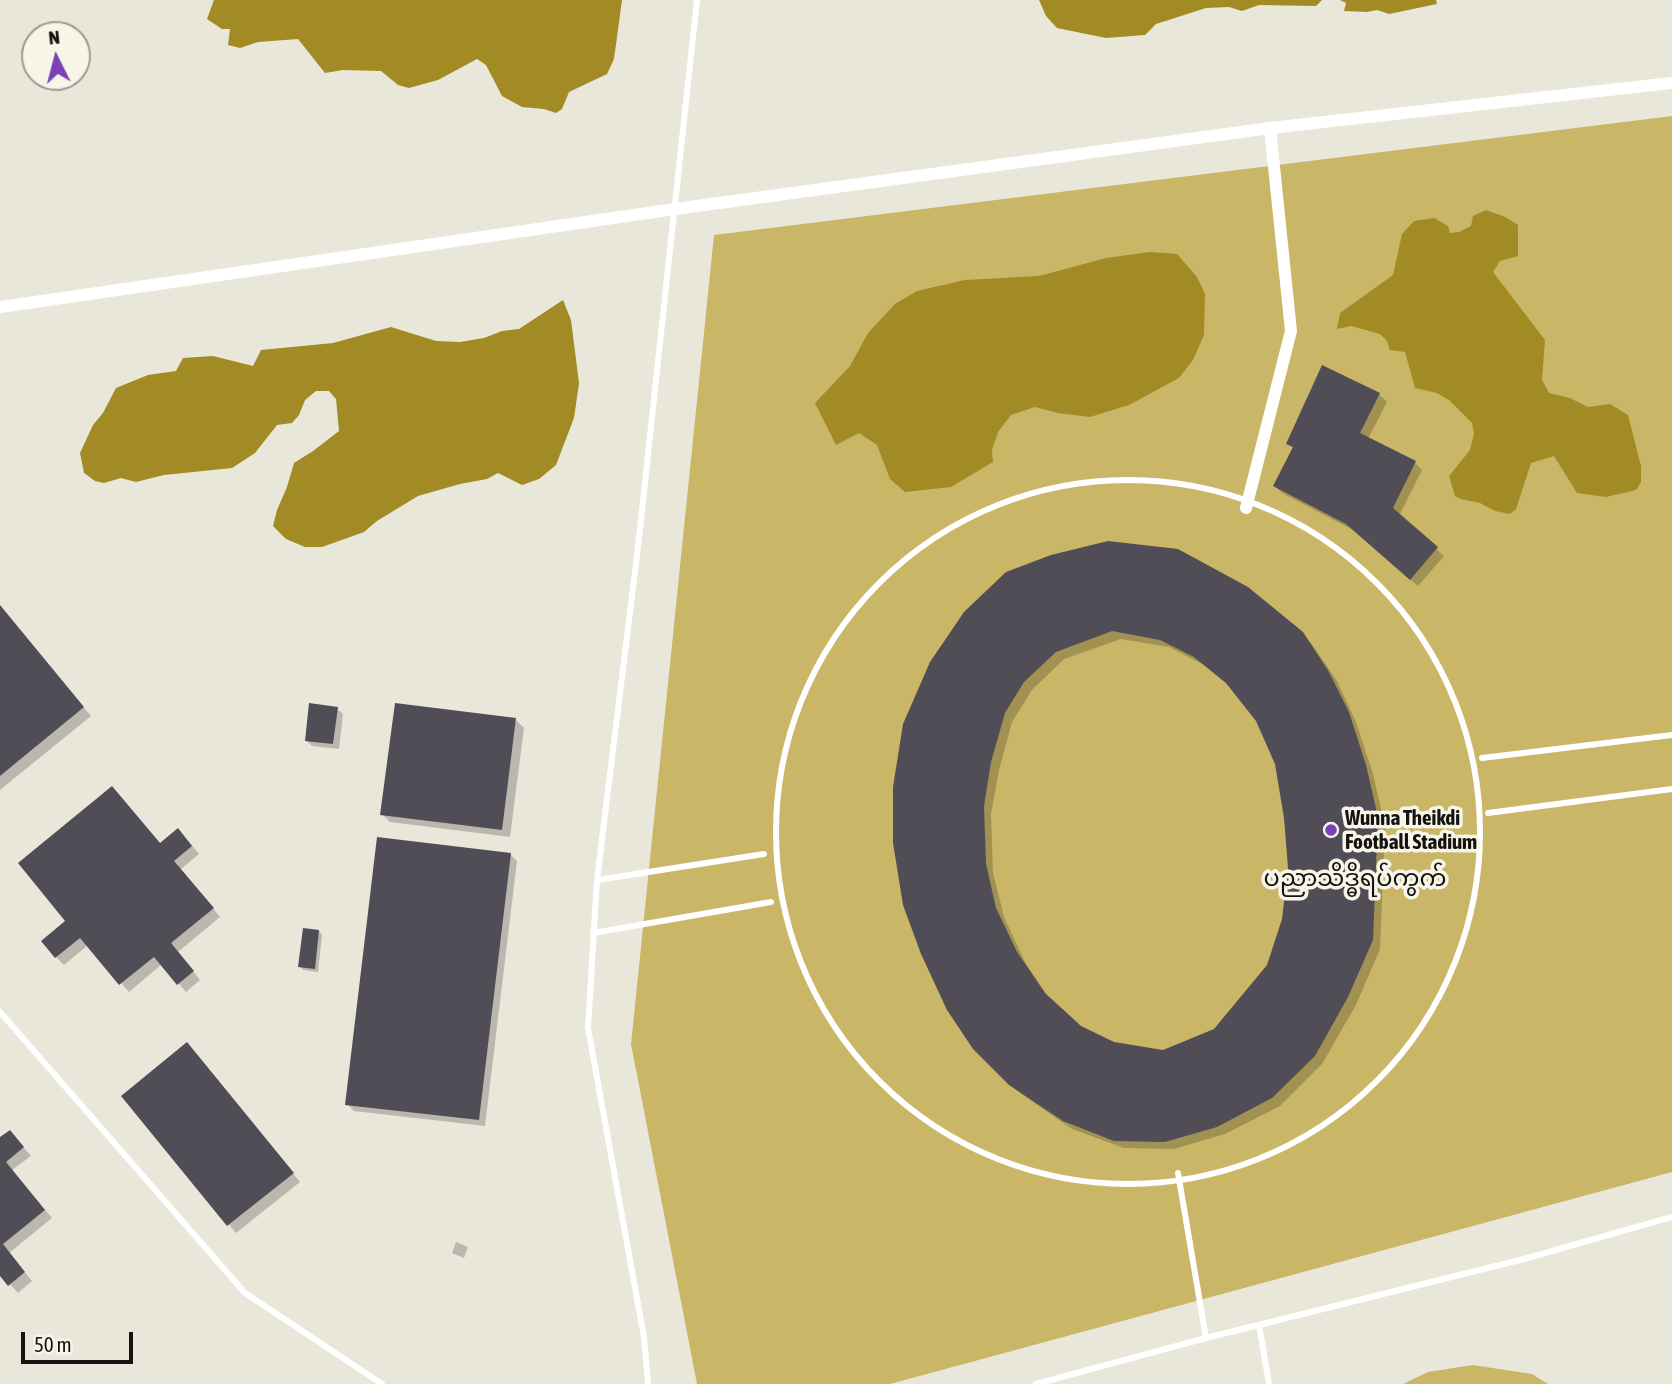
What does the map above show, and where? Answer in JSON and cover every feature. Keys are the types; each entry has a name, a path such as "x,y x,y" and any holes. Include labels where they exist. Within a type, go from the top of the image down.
{"street":[{"path":"0,307 675,209 1270,128 1672,83"},
{"path":"1240,507 1291,331 1270,128"}],"lane":[{"path":"648,1384 644,1337 588,1028 597,880 638,547 697,0"},
{"path":"1066,494 1105,489"},
{"path":"1157,490 1183,493"},
{"path":"792,702 827,642 887,580 944,537 1015,505 1054,497"},
{"path":"1240,507 1302,528 1363,569 1406,609 1451,677 1482,758 1488,813 1486,874"},
{"path":"1482,758 1672,735"},
{"path":"1488,813 1672,789"},
{"path":"765,841 766,866"},
{"path":"597,880 764,854"},
{"path":"769,890 775,914"},
{"path":"1239,1157 1264,1151 1346,1109 1404,1058 1454,984 1482,898"},
{"path":"593,933 771,902"},
{"path":"783,937 806,994"},
{"path":"0,1012 245,1293 382,1384"},
{"path":"819,1015 866,1071 949,1132 1026,1163 1102,1177 1128,1175"},
{"path":"1165,1173 1190,1170"},
{"path":"1178,1173 1206,1338"},
{"path":"1036,1384 1206,1338 1524,1259 1672,1217"},
{"path":"1259,1325 1269,1384"}],"shaded area":[{"path":"214,0 622,0 614,59 607,74 569,92 562,109 556,113 522,107 502,96 486,65 477,59 438,80 409,88 398,85 381,71 343,70 325,73 298,39 258,42 240,48 228,45 230,29 222,29 207,19"},
{"path":"1039,0 1322,0 1316,6 1259,5 1242,11 1229,7 1206,8 1156,24 1145,35 1106,38 1057,28 1046,16"},
{"path":"1340,0 1436,0 1437,4 1389,14 1377,10 1344,11 1346,3"},
{"name":"Wunna Theikdi Football Stadium","path":"1672,116 1672,1172 890,1384 697,1384 631,1044 714,235"},
{"path":"1486,210 1518,225 1518,256 1500,261 1493,272 1545,340 1542,380 1549,393 1570,398 1588,407 1610,404 1628,415 1641,466 1641,482 1636,490 1606,497 1577,493 1554,456 1531,463 1516,509 1510,514 1455,496 1449,476 1470,450 1474,434 1472,423 1449,400 1437,393 1415,388 1405,352 1390,350 1387,341 1380,334 1351,326 1337,329 1340,313 1393,275 1402,234 1414,221 1434,218 1448,226 1450,233 1459,232 1471,226 1473,216"},
{"path":"1150,252 1177,254 1197,277 1205,294 1204,335 1193,360 1179,378 1129,405 1090,417 1035,407 1011,415 998,432 992,450 993,462 951,487 905,492 890,479 877,445 859,433 836,445 815,403 850,366 868,333 895,304 917,291 965,280 1039,276 1106,258"},
{"path":"563,300 571,320 579,383 574,418 556,465 539,479 522,485 498,473 487,479 418,496 364,532 322,547 305,547 286,539 273,526 294,463 339,431 336,399 329,391 316,391 305,400 299,415 292,423 277,425 255,453 232,468 164,475 136,482 121,478 104,483 95,481 84,473 80,453 93,425 103,413 116,388 148,375 176,371 183,358 213,356 253,366 261,350 333,343 391,327 436,341 460,342 519,329"},
{"path":"1473,1365 1532,1374 1548,1384 1403,1384 1428,1372"}],"building":[{"path":"1322,365 1380,393 1360,433 1416,461 1393,508 1438,547 1410,580 1346,524 1273,486 1293,447 1286,444"},
{"name":"Wunna Theikdi Football Stadium","path":"1108,541 1178,549 1248,587 1303,632 1329,672 1349,712 1366,765 1378,817 1373,940 1348,997 1315,1056 1272,1098 1217,1127 1165,1142 1114,1141 1063,1121 1009,1085 973,1049 947,1010 921,954 903,905 893,843 893,787 903,724 930,662 964,612 1006,572 1051,555","holes":["1112,631 1160,640 1194,657 1226,683 1256,721 1275,764 1284,818 1288,868 1282,919 1267,965 1214,1029 1163,1050 1114,1042 1081,1026 1045,993 1017,952 996,908 986,864 984,806 991,762 1005,713 1024,682 1056,652"]},
{"path":"0,605 84,707 0,776"},
{"path":"309,703 338,707 333,744 305,741"},
{"path":"395,703 516,718 502,830 380,815"},
{"path":"112,786 160,843 178,828 192,846 174,861 214,908 171,943 194,971 177,985 154,957 119,985 80,938 55,958 41,941 65,921 18,863"},
{"path":"377,837 511,853 479,1120 345,1105"},
{"path":"303,928 319,930 315,969 298,967"},
{"path":"187,1042 294,1173 227,1226 121,1096"},
{"path":"10,1130 24,1147 6,1162 45,1210 3,1244 25,1272 8,1286 0,1276 0,1137"}],"place":[{"name":"Wunna Theikdi Football Stadium","path":"1331,830"}],"district":[{"name":"ပညာသိဒ္ဓိရပ်ကွက်","path":"1355,878"}]}
